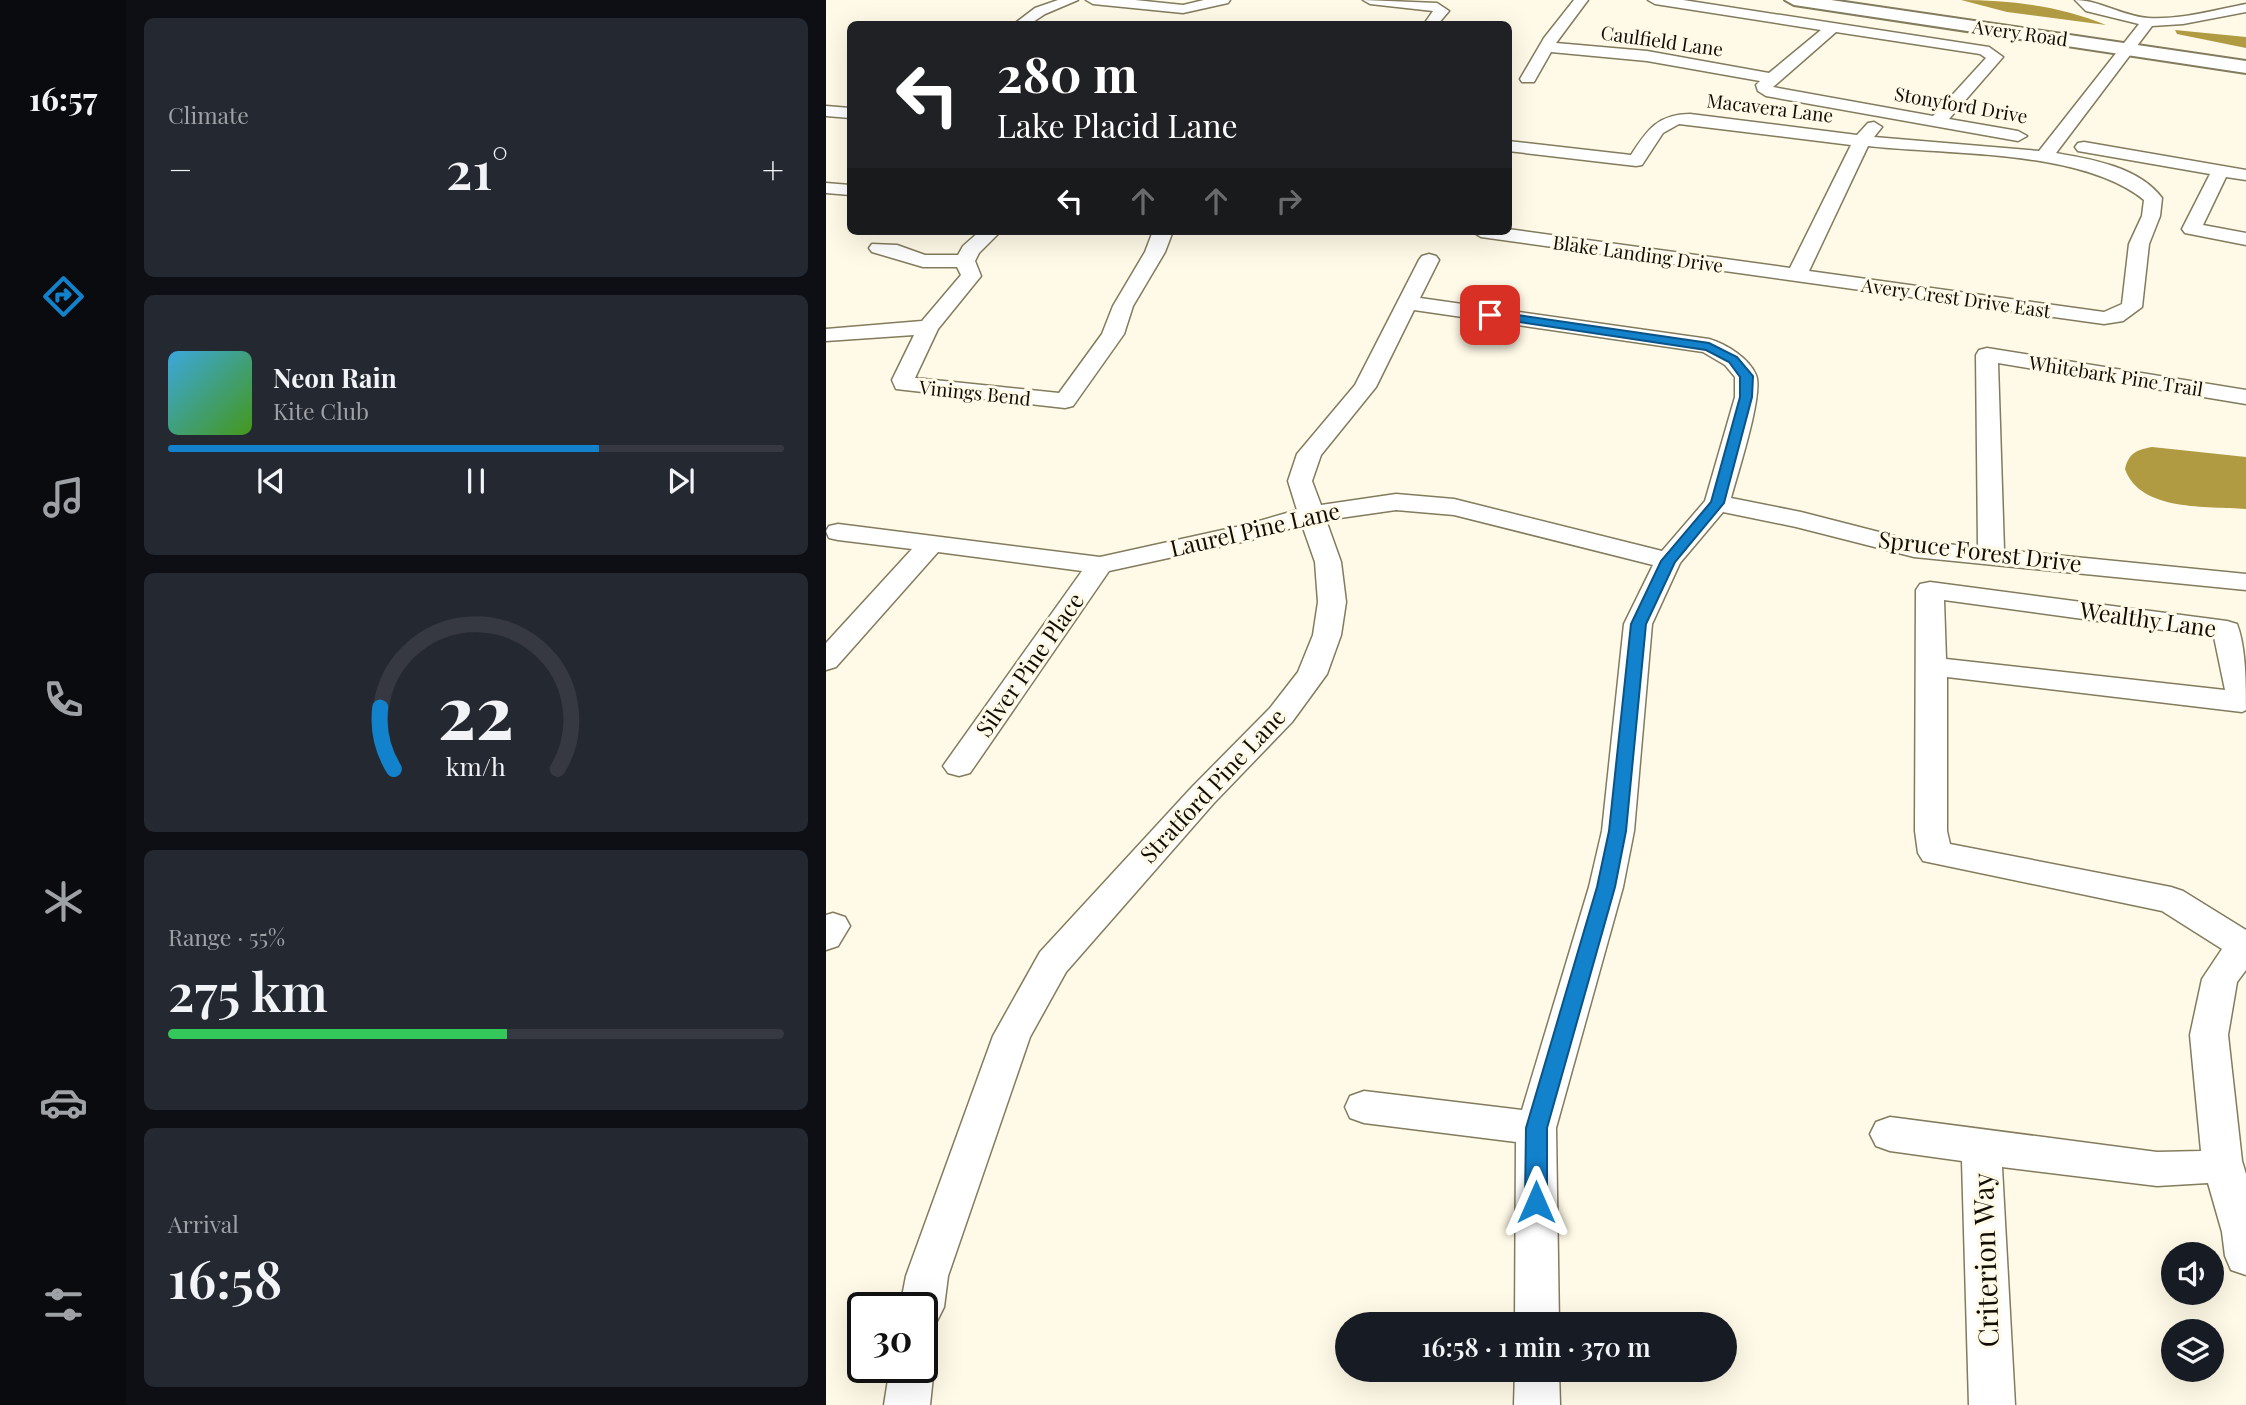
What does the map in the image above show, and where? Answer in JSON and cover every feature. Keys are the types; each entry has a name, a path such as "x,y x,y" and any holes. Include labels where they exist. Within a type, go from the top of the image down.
{"main road":[{"name":"Avery Road","path":"1794,0 2246,67"}],"street":[{"path":"1026,21 1041,11 1071,0"},
{"path":"1093,0 1183,9 1223,0"},
{"path":"1370,0 1437,7 1442,11 1434,21"},
{"path":"1528,79 1564,18 1581,0"},
{"path":"1655,0 1984,50 1993,54 1995,57 1937,122"},
{"path":"2082,0 2091,8 2108,14 2148,22 2166,22 2245,9"},
{"path":"1177,21 1183,9"},
{"path":"2043,158 2148,22"},
{"path":"1772,78 1833,27"},
{"name":"Caulfield Lane","path":"1546,47 1628,54 1772,78"},
{"name":"Stonyford Drive","path":"1772,78 1763,88 1772,94 2246,175"},
{"path":"826,111 847,113"},
{"path":"1796,276 1862,140 1885,114"},
{"name":"Macavera Lane","path":"1512,146 1636,161 1663,122 1673,118 1862,140 1999,151 2116,173 2142,185 2153,198 2151,216 2138,244 2132,307 2127,313 2116,317"},
{"path":"2220,171 2192,229 2246,239"},
{"path":"826,188 847,190"},
{"name":"Vinings Bend","path":"987,235 970,250 965,261 971,276 928,327 903,380 904,384 1065,401 1113,334 1124,306 1156,252 1162,235"},
{"name":"Blake Landing Drive","path":"1509,235 1796,276"},
{"path":"879,248 897,251 923,261 965,261"},
{"name":"Stratford Pine Lane","path":"924,1292 927,1276 1012,1036 1053,962 1203,795 1281,715 1312,674 1327,635 1332,601 1328,562 1300,481 1309,454 1365,387 1429,260"},
{"name":"Avery Crest Drive East","path":"1796,276 2090,317 2116,317"},
{"path":"1409,303 1709,346 1733,360 1746,376 1746,397 1717,503 1668,561 1638,624 1618,831 1609,876 1536,1128 1536,1312"},
{"path":"826,335 928,327"},
{"name":"Whitebark Pine Trail","path":"1991,555 1987,355 2246,397"},
{"name":"Laurel Pine Lane","path":"838,532 1100,565 1251,532 1311,514 1396,502 1454,507 1668,561"},
{"name":"Spruce Forest Drive","path":"1717,503 1801,520 1914,549 2246,582"},
{"path":"826,661 930,545"},
{"name":"Silver Pine Place","path":"959,766 1100,565"},
{"name":"Wealthy Lane","path":"1932,666 2242,702 2227,630 1930,590 1931,831 1935,853 2171,900 2245,945"},
{"path":"2245,945 2220,979 2209,1035 2222,1161 2243,1232 2246,1256"},
{"path":"1364,1107 1536,1128"},
{"path":"1890,1134 1981,1147"},
{"name":"Criterion Way","path":"1992,1405 1981,1147 2157,1169 2201,1168 2222,1161"},
{"path":"1537,1382 1537,1405"},
{"path":"906,1405 909,1383"}],"shaded area":[{"path":"1961,0 2035,5 2089,18 2106,25 2007,12"},
{"path":"2175,30 2246,37 2246,48 2177,34"},
{"path":"2152,447 2246,457 2246,509 2177,504 2145,493 2133,483 2125,469 2134,453"}],"route":[{"path":"1490,315 1709,346 1733,360 1746,376 1746,397 1717,503 1668,561 1638,624 1618,831 1606,887 1536,1128 1536,1202"}]}
